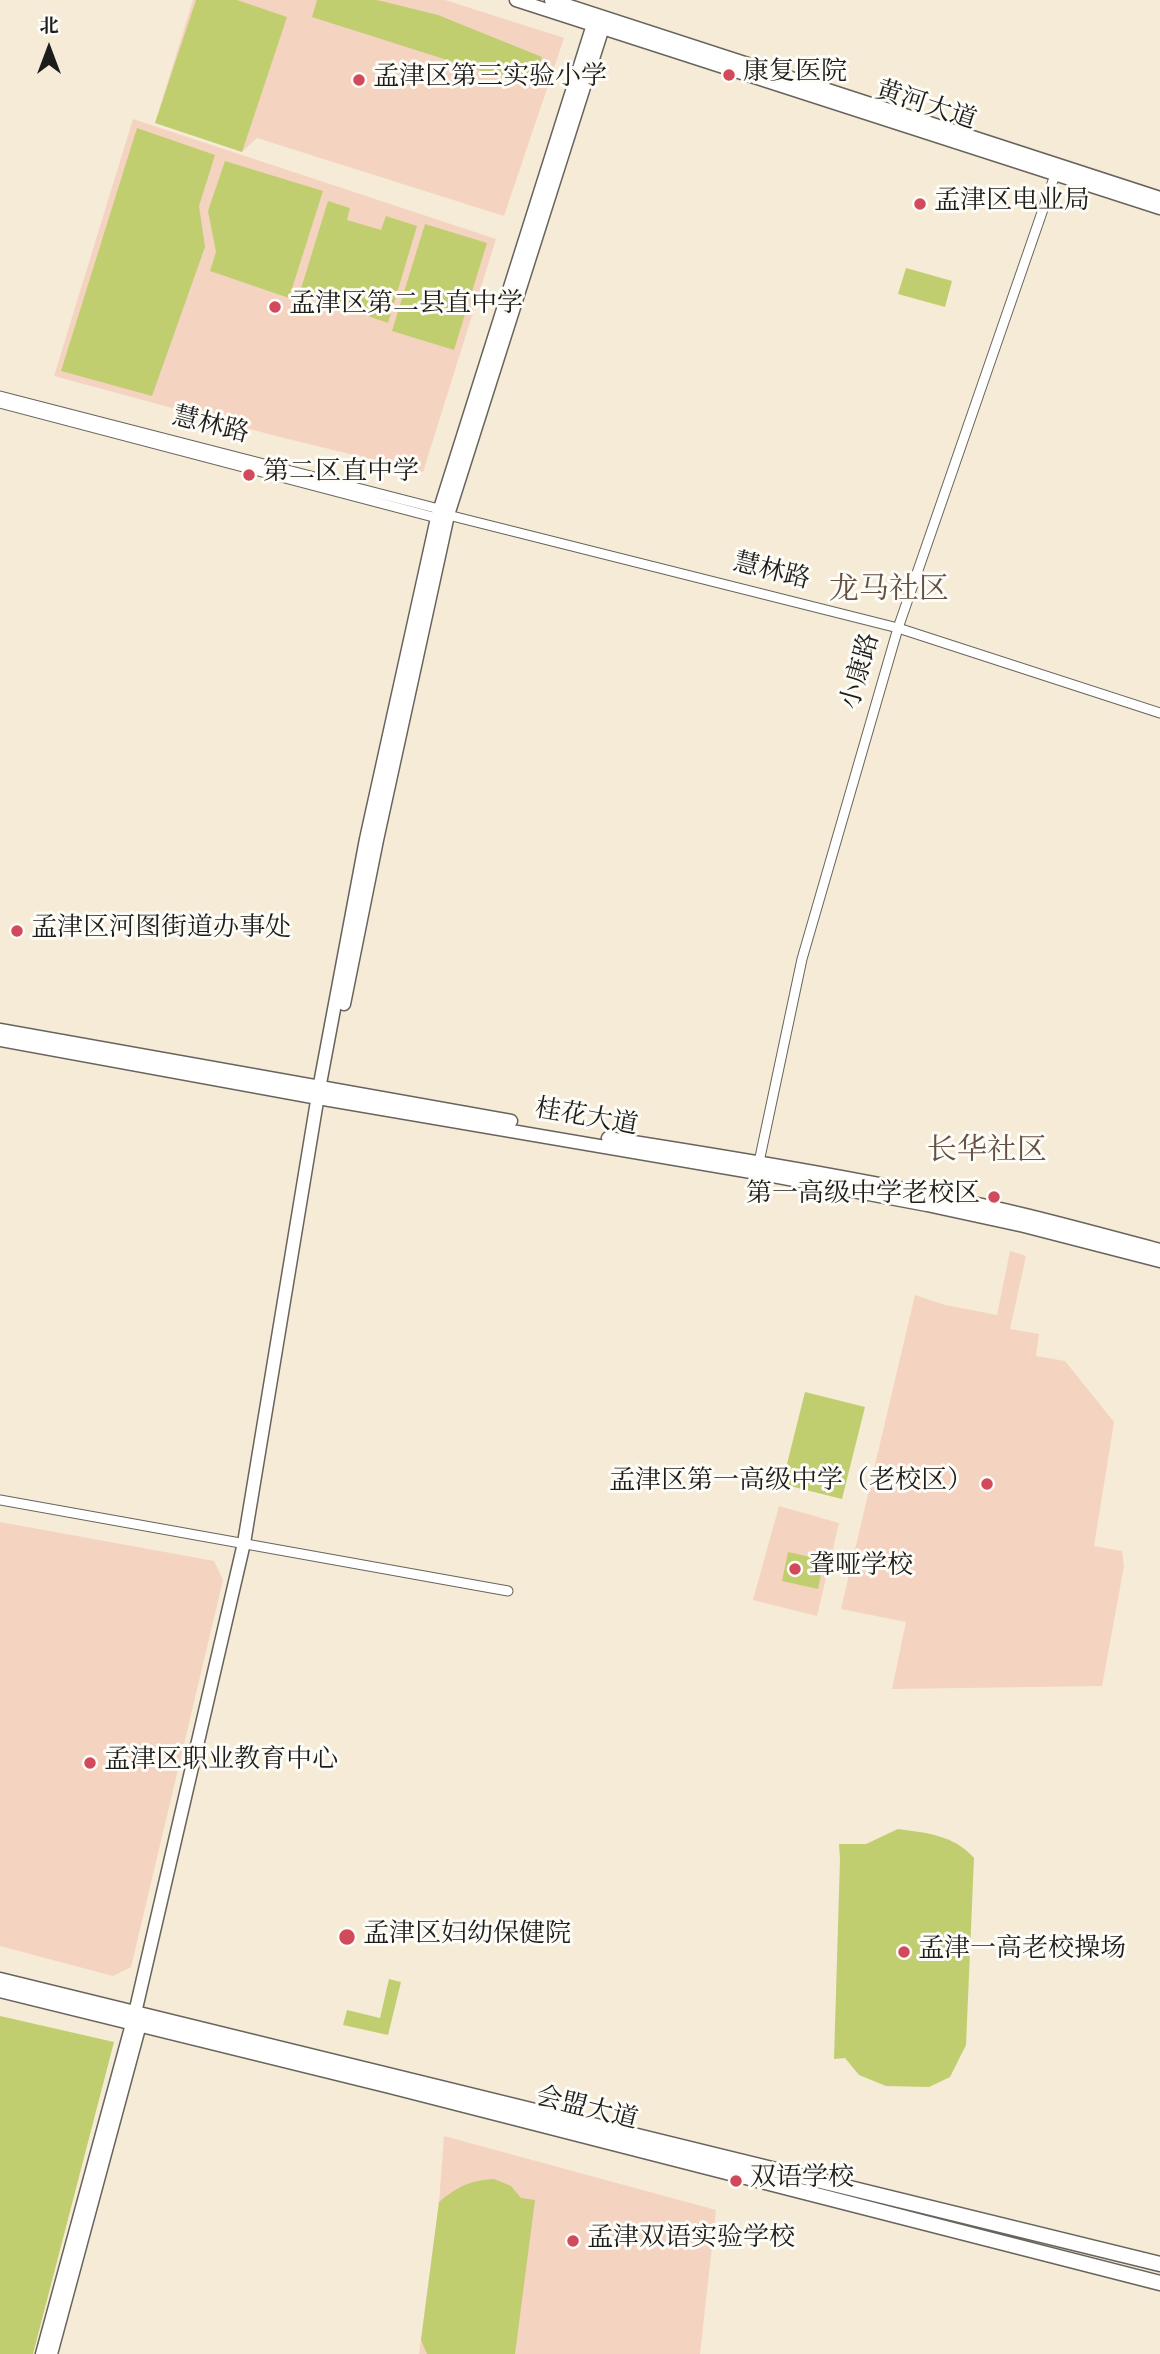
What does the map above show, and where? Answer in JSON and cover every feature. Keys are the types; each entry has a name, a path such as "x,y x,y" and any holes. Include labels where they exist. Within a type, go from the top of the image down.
{"main road":[{"name":"黄河大道","path":"516,0 600,22 1160,198"},
{"name":"黄河大道","path":"551,0 600,22 1160,208"},
{"path":"51,2354 138,2019 248,1544 366,839 441,514 600,22"},
{"name":"桂花大道","path":"0,1030 323,1094 914,1202 1024,1226 1160,1261"},
{"name":"桂花大道","path":"0,1040 323,1094 759,1161 1027,1215 1160,1250"},
{"name":"会盟大道","path":"0,1980 138,2019 1160,2283"},
{"name":"会盟大道","path":"0,1990 138,2019 1160,2264"},
{"path":"42,2354 138,2019"}],"street":[{"name":"小康路","path":"759,1161 802,959 898,628 1058,165"},
{"name":"慧林路","path":"0,396 441,514"},
{"name":"慧林路","path":"0,403 898,628 1160,713"},
{"path":"0,1500 508,1591"}],"shaded area":[{"name":"孟津区第三实验小学","path":"193,0 445,0 564,38 504,216 257,138 242,152 155,123"},
{"name":"孟津区第二县直中学","path":"133,119 496,239 423,472 272,435 54,376"},
{"name":"孟津区第一高级中学（老校区）","path":"1010,1251 1026,1256 1010,1329 1039,1334 1036,1356 1065,1361 1114,1422 1094,1546 1122,1551 1124,1566 1102,1686 892,1689 906,1622 841,1609 915,1295 945,1305 997,1315"},
{"name":"聋哑学校","path":"779,1506 839,1523 817,1616 753,1600"},
{"name":"孟津区职业教育中心","path":"0,1522 214,1561 223,1580 131,1967 113,1976 0,1946"},
{"name":"孟津双语实验学校","path":"444,2136 716,2210 700,2354 419,2354 439,2202"}],"green space":[{"path":"196,0 237,0 287,17 242,152 155,123"},
{"path":"317,0 377,0 438,15 542,57 532,87 312,17"},
{"path":"137,128 215,155 199,206 205,247 152,396 61,371"},
{"path":"225,161 323,191 289,298 210,271 216,252 208,211"},
{"path":"328,201 350,208 347,220 381,230 386,216 417,226 388,323 300,292"},
{"path":"425,224 487,243 454,350 392,331"},
{"path":"906,268 952,281 945,307 898,294"},
{"path":"805,1392 865,1407 842,1499 782,1484"},
{"path":"788,1552 824,1560 818,1589 782,1581"},
{"name":"孟津一高老校操场","path":"898,1829 949,1840 974,1858 966,2045 950,2077 929,2087 886,2086 859,2075 845,2058 834,2059 839,1844 866,1844"},
{"path":"389,1979 401,1982 388,2035 343,2025 347,2010 380,2018"},
{"path":"0,2016 114,2042 33,2354 0,2354"},
{"path":"494,2179 511,2186 521,2198 535,2200 515,2354 427,2354 421,2340 439,2202 464,2185"}],"place":[{"name":"康复医院","path":"729,75"},
{"name":"孟津区第三实验小学","path":"359,80"},
{"name":"孟津区电业局","path":"920,204"},
{"name":"孟津区第二县直中学","path":"275,307"},
{"name":"第二区直中学","path":"249,475"},
{"name":"孟津区河图街道办事处","path":"17,931"},
{"name":"第一高级中学老校区","path":"994,1197"},
{"name":"孟津区第一高级中学（老校区）","path":"987,1484"},
{"name":"聋哑学校","path":"795,1569"},
{"name":"孟津区职业教育中心","path":"90,1763"},
{"name":"孟津区妇幼保健院","path":"347,1937"},
{"name":"孟津一高老校操场","path":"904,1952"},
{"name":"双语学校","path":"736,2181"},
{"name":"孟津双语实验学校","path":"573,2241"}],"district":[{"name":"龙马社区","path":"889,593"},
{"name":"长华社区","path":"987,1154"}]}
